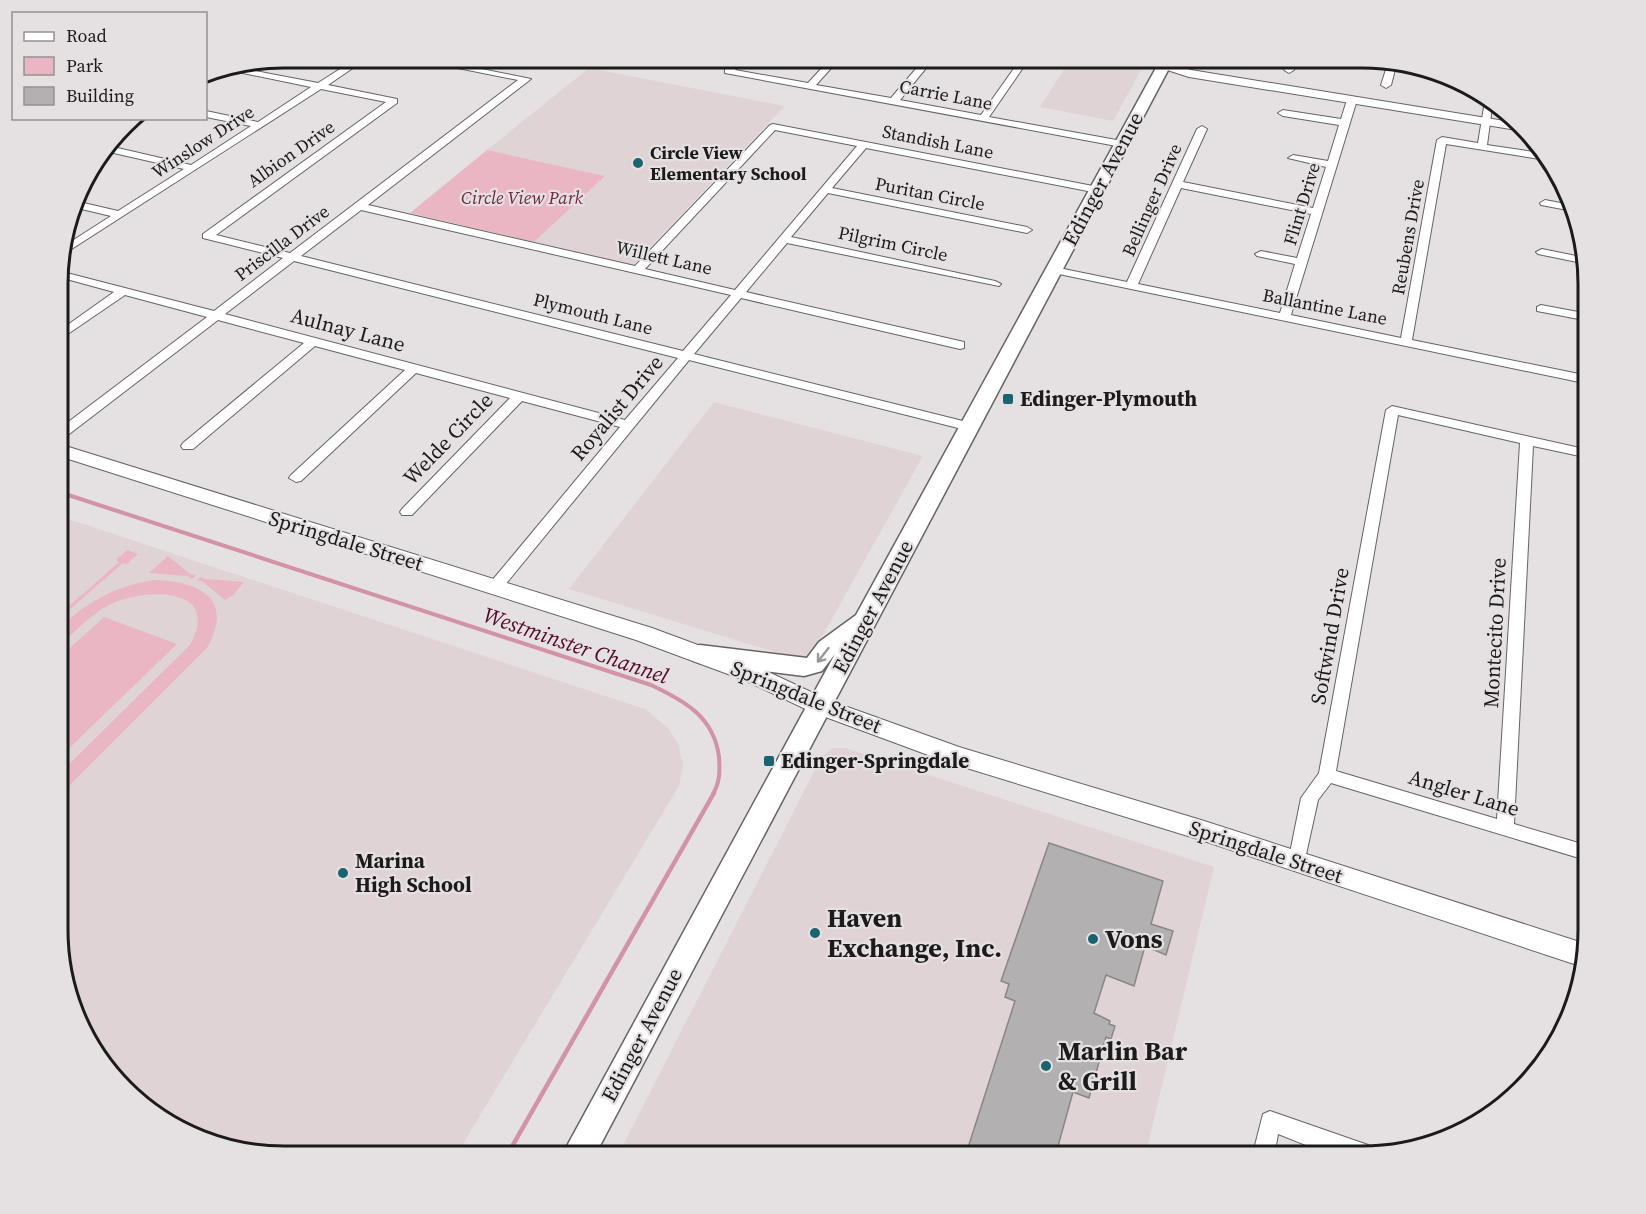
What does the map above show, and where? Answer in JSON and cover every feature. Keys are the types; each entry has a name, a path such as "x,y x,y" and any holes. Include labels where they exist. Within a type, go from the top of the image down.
{"main road":[{"name":"Edinger Avenue","path":"583,1146 1163,68"},
{"path":"1180,68 1189,73 1352,100 1501,118"},
{"path":"1204,68 1487,118 1509,125"},
{"name":"Springdale Street","path":"68,453 700,654 752,674 820,706 955,755 1200,830 1577,953"},
{"path":"700,654 804,667 814,664 827,648 868,618"}],"street":[{"name":"Winslow Drive","path":"71,246 348,68"},
{"name":"Priscilla Drive","path":"68,428 526,79 466,68"},
{"name":"Carrie Lane","path":"731,68 728,71 1122,144"},
{"path":"809,87 827,68"},
{"path":"893,102 922,68"},
{"path":"983,119 1019,68"},
{"path":"1386,85 1391,69"},
{"path":"244,71 320,86"},
{"name":"Albion Drive","path":"207,236 394,101 320,86"},
{"name":"Flint Drive","path":"1284,319 1352,100"},
{"path":"1488,108 1482,147 1537,157"},
{"path":"1283,112 1345,123"},
{"path":"207,114 259,125"},
{"name":"Standish Lane","path":"638,270 773,128 1098,190"},
{"name":"Bellinger Drive","path":"1131,286 1203,129"},
{"name":"Reubens Drive","path":"1406,341 1442,140 1482,147"},
{"name":"Royalist Drive","path":"495,587 628,424 863,145"},
{"path":"114,150 193,168"},
{"path":"1293,158 1332,165"},
{"path":"1178,184 1318,212"},
{"name":"Puritan Circle","path":"826,190 1027,230"},
{"path":"1545,203 1564,207"},
{"path":"82,206 120,215"},
{"name":"Willett Lane","path":"359,206 960,345"},
{"name":"Plymouth Lane","path":"207,236 970,427"},
{"name":"Pilgrim Circle","path":"784,239 995,284"},
{"path":"1542,252 1577,259"},
{"path":"1261,254 1302,262"},
{"name":"Ballantine Lane","path":"1054,270 1578,378"},
{"name":"Aulnay Lane","path":"68,276 628,424"},
{"path":"68,330 123,291"},
{"path":"1541,309 1578,316"},
{"path":"188,446 313,341"},
{"path":"296,478 414,368"},
{"name":"Welde Circle","path":"407,512 519,396"},
{"name":"Softwind Drive","path":"1297,863 1310,798 1327,775 1392,410 1527,440"},
{"path":"1527,440 1578,452"},
{"name":"Montecito Drive","path":"1505,829 1527,440"},
{"name":"Angler Lane","path":"1327,775 1578,851"},
{"path":"1265,1146 1270,1121 1340,1146"}],"shaded area":[{"name":"Circle View Elementary School","path":"589,68 785,106 633,265 534,242 605,176 487,150"},
{"path":"1065,68 1135,68 1141,70 1113,121 1040,107"},
{"path":"714,402 923,456 815,649 805,657 788,656 569,589"},
{"name":"Marina High School","path":"68,519 645,709 669,729 678,744 683,764 679,786 462,1146 269,1146 227,1139 201,1130 163,1110 121,1073 96,1039 75,987 68,945"},
{"path":"833,748 845,748 1214,867 1148,1146 623,1146 822,756"}],"green space":[{"name":"Circle View Park","path":"487,150 605,176 534,242 410,213"},
{"path":"127,550 138,554 127,564 123,563 68,611 68,607 119,562 116,560"},
{"path":"168,556 190,574 196,575 192,579 188,576 149,573"},
{"path":"201,577 244,582 233,595 225,600 202,581 197,580"},
{"path":"156,580 173,582 199,590 209,597 215,606 217,617 214,631 207,648 68,787 68,765 190,645 197,625 196,611 188,601 175,596 158,594 124,599 109,605 68,638 68,621 81,610 116,590"},
{"path":"104,617 177,644 68,749 68,650"}],"building":[{"path":"1049,843 1163,881 1151,924 1173,931 1166,955 1145,946 1134,986 1106,975 1094,1013 1115,1026 1111,1039 1106,1037 1089,1098 1073,1092 1058,1146 969,1146 1015,1001 1005,997 1009,984 1001,981"}],"waterway":[{"name":"Westminster Channel","path":"68,495 651,685 686,704 696,712 711,731 719,757 718,781 713,794"},
{"name":"Westminster Channel","path":"512,1146 714,793"}],"place":[{"name":"Circle View Elementary School","path":"638,163"},
{"name":"Edinger-Plymouth","path":"1008,399"},
{"name":"Edinger-Springdale","path":"769,761"},
{"name":"Marina High School","path":"343,873"},
{"name":"Haven Exchange, Inc.","path":"815,933"},
{"name":"Vons","path":"1093,939"},
{"name":"Marlin Bar & Grill","path":"1046,1066"}]}
